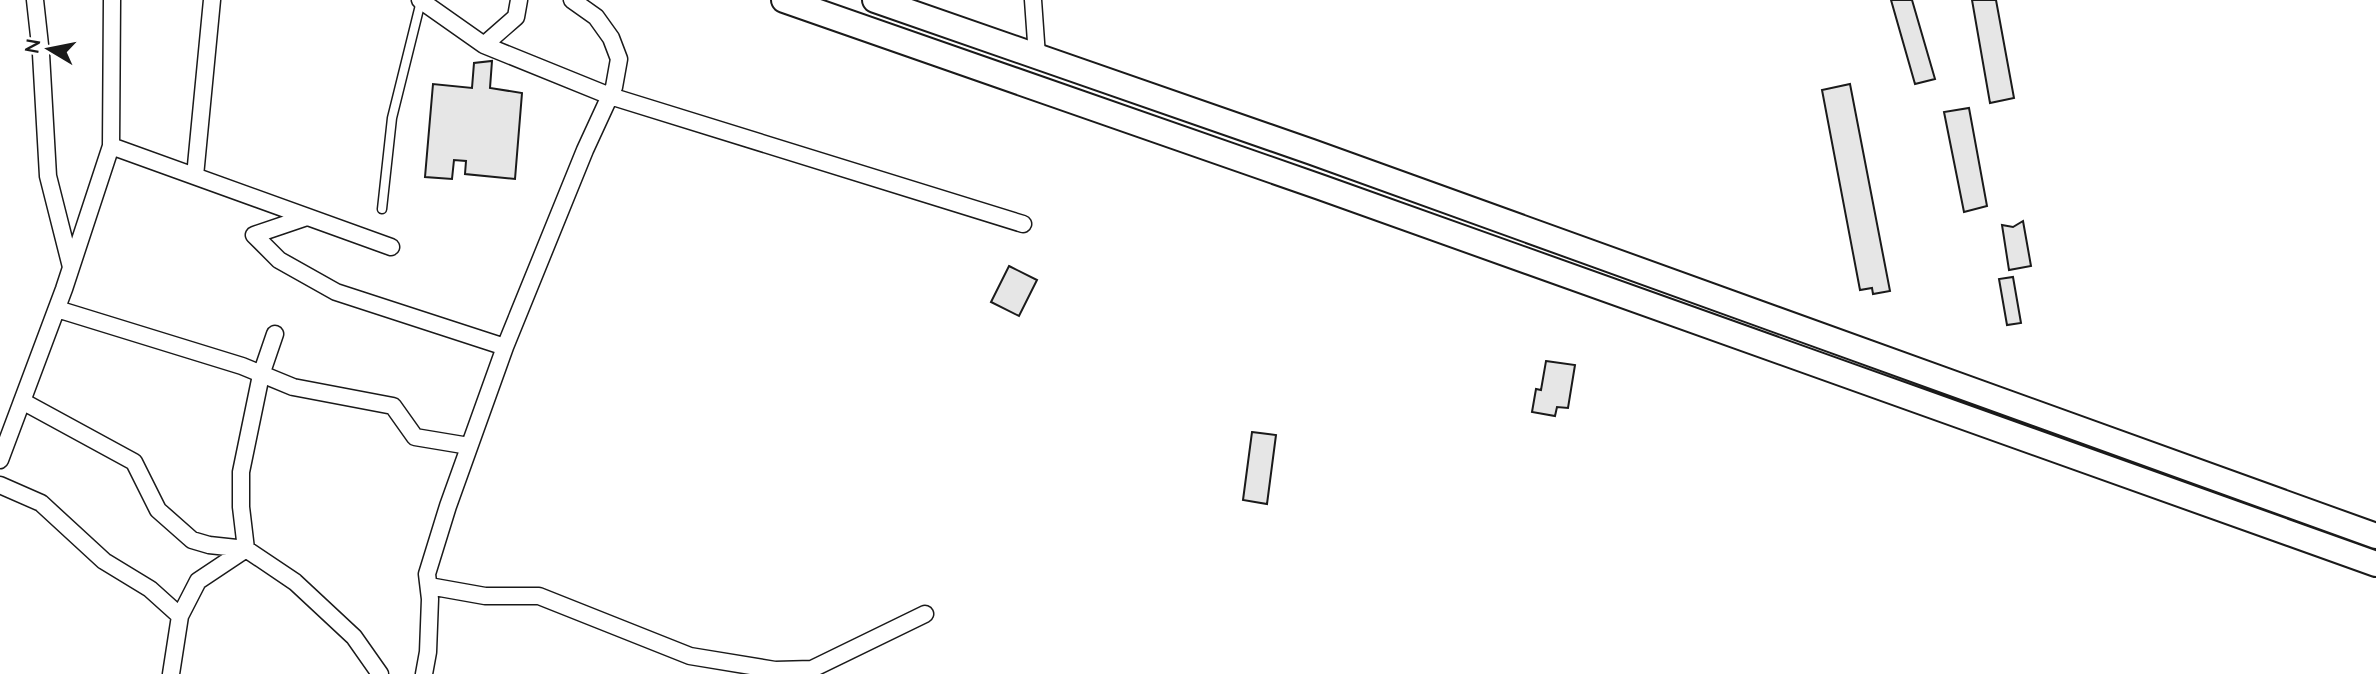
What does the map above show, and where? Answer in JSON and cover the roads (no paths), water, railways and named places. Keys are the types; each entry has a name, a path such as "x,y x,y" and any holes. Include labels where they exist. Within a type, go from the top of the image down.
{"highway":[{"path":"784,0 1321,187 2374,564"},
{"path":"875,0 1312,152 2365,527"}],"street":[{"path":"36,0 47,176 71,267"},
{"path":"0,460 57,309 111,146 112,0"},
{"path":"195,176 212,0"},
{"path":"484,45 516,17 519,0"},
{"path":"424,674 428,652 427,574 505,347 614,87 619,59 611,38 596,17 572,0"},
{"path":"1034,0 1037,56"},
{"path":"421,1 484,45 610,96 1023,224"},
{"path":"111,146 391,247"},
{"path":"307,217 254,235 279,260 336,292 505,347"},
{"path":"57,309 242,366 293,387 393,406 415,438 469,446"},
{"path":"246,549 241,507 241,472 261,376 275,334"},
{"path":"22,401 134,463 158,510 192,540 209,545 246,549 295,582 354,637 380,674"},
{"path":"0,485 41,503 104,561 150,589 180,616"},
{"path":"170,674 180,616 198,581 246,549"},
{"path":"429,586 485,596 539,596 690,656 775,670 812,669 925,614"}],"lane":[{"path":"382,209 392,118 421,1"}]}
